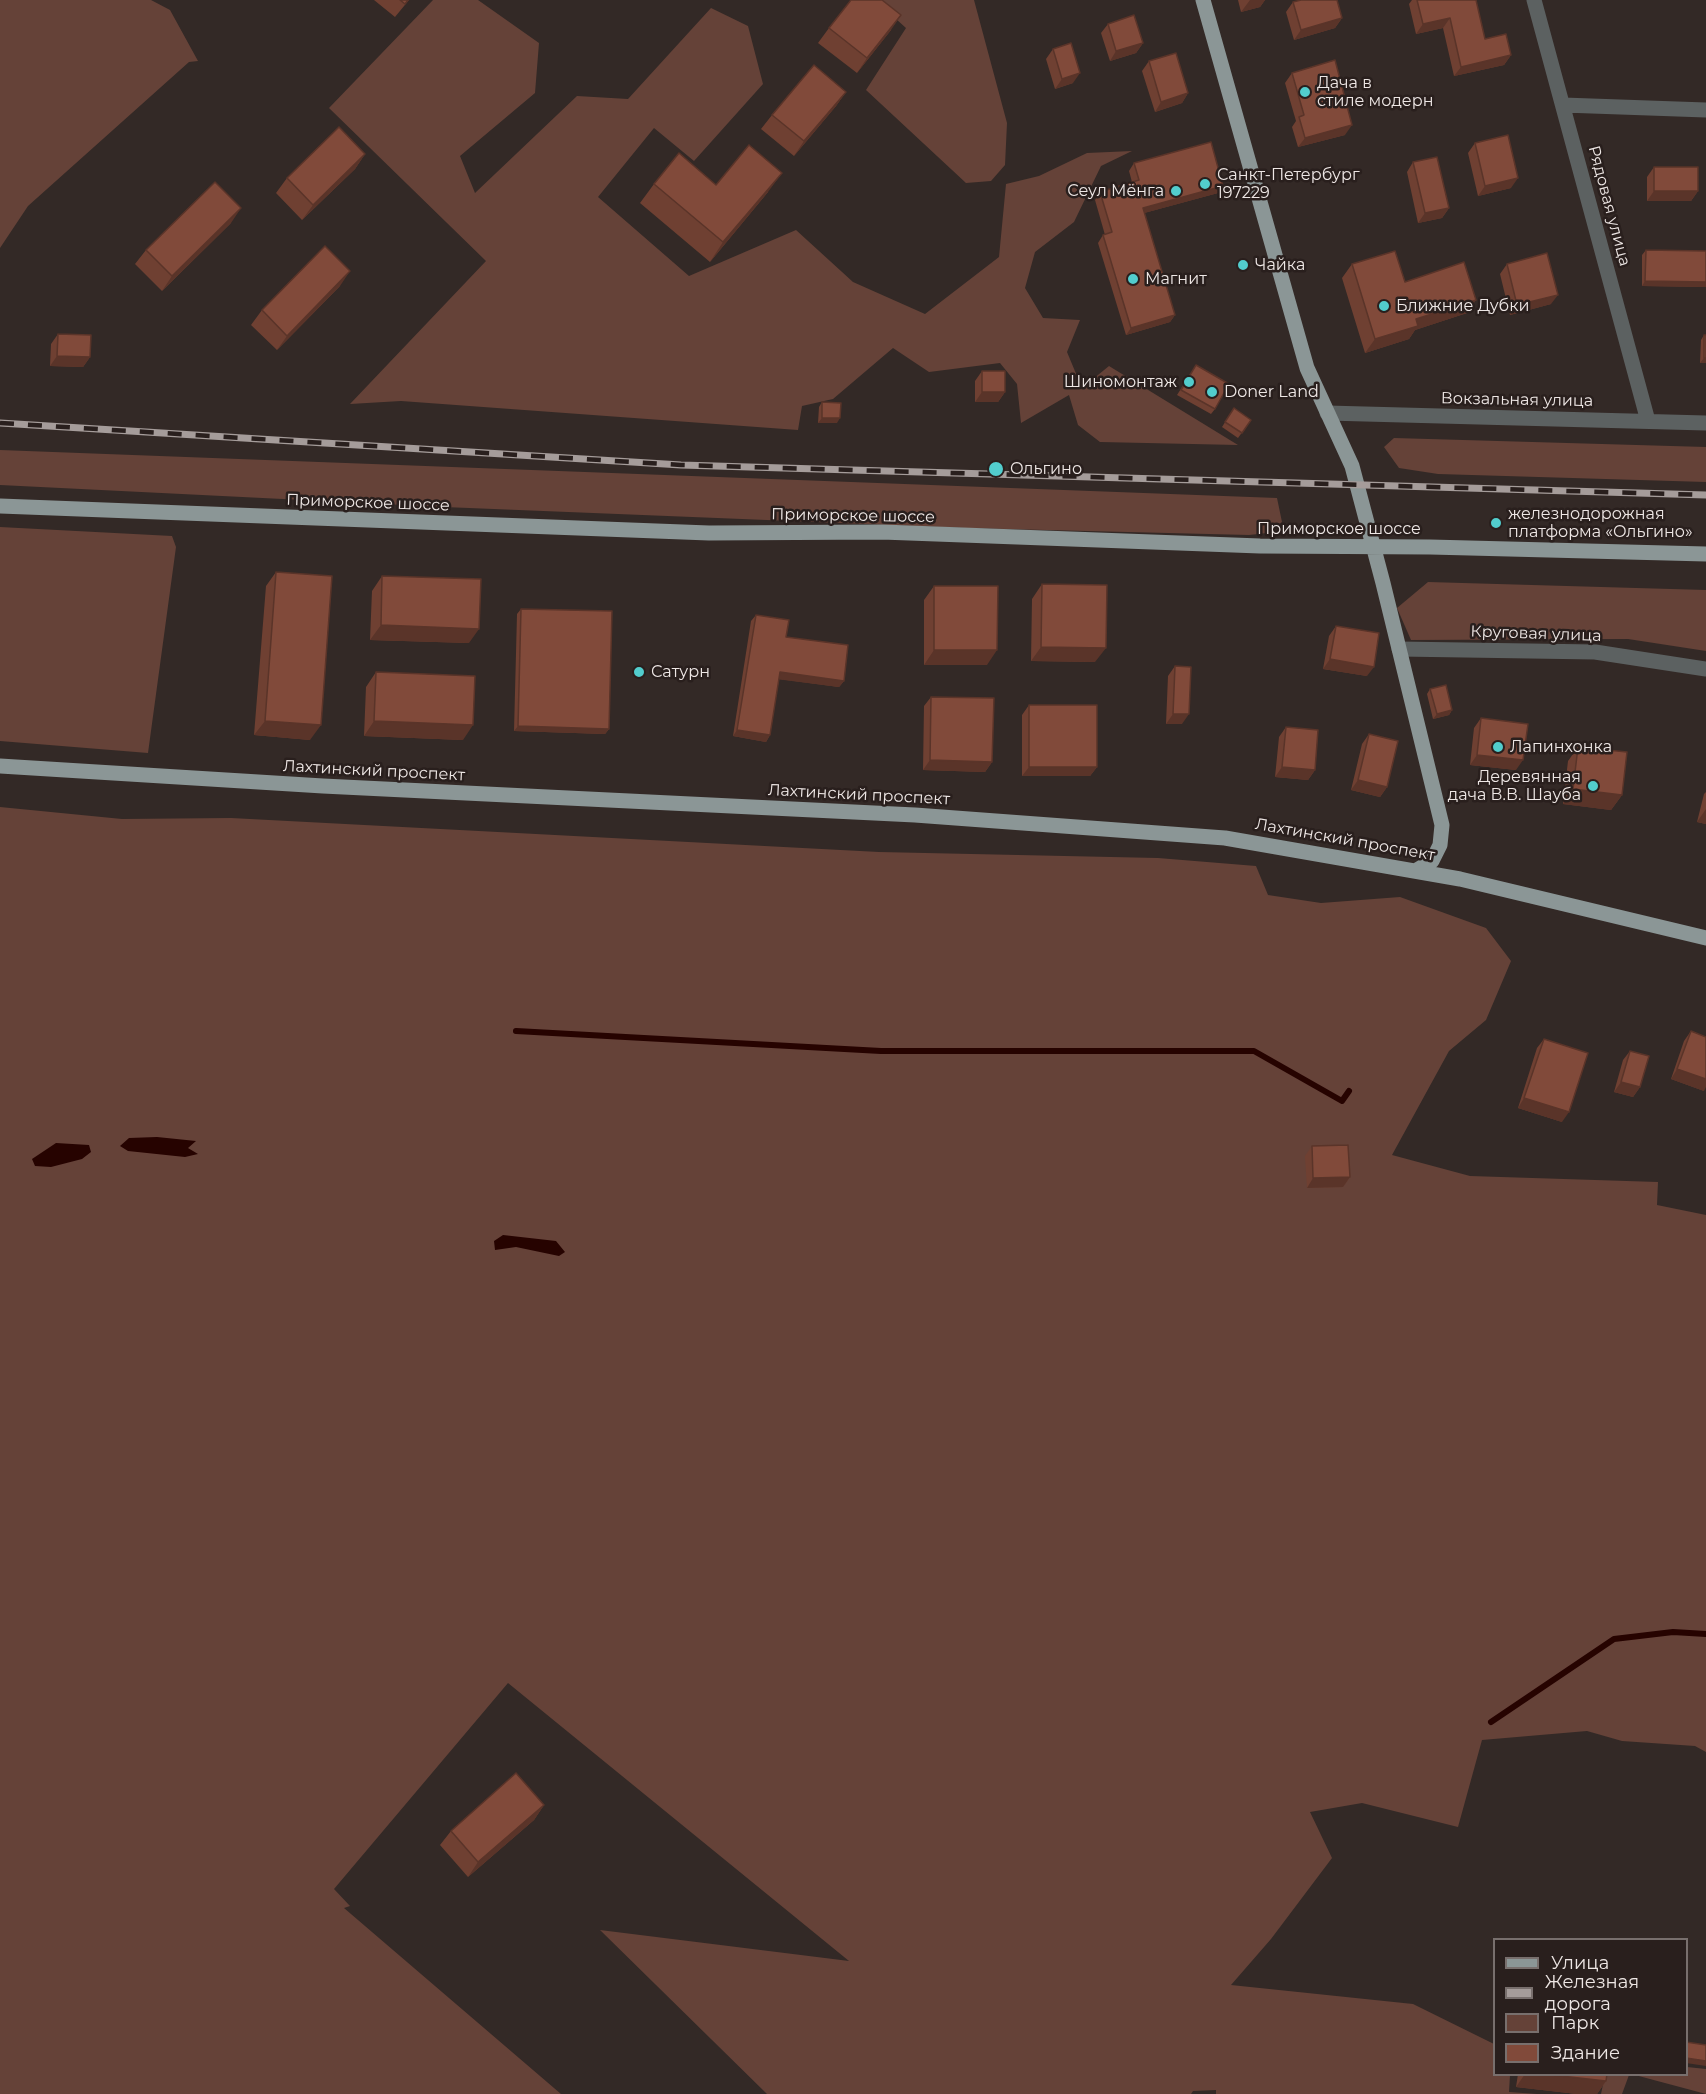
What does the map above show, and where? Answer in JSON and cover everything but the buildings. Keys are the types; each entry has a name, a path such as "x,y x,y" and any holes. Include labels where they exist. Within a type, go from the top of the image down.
{"main road":[{"path":"1203,0 1307,368 1352,466 1399,649 1442,825 1440,845 1431,861 1417,870"},
{"name":"Приморское шоссе","path":"0,506 698,533 882,532 1260,546 1372,546 1706,554"},
{"name":"Лахтинский проспект","path":"0,765 311,786 915,815 1225,838 1417,870 1706,938"}],"street":[{"name":"Рядовая улица","path":"1534,0 1648,421"},
{"path":"1563,105 1706,110"},
{"name":"Вокзальная улица","path":"1327,413 1706,423"},
{"name":"Круговая улица","path":"1399,649 1595,652 1706,669"}],"green space":[{"path":"0,0 151,0 170,10 198,61 189,62 28,206 0,248"},
{"path":"433,0 478,0 539,43 535,93 460,156 475,193 577,96 628,99 711,8 748,26 763,84 694,161 654,128 598,197 689,276 796,230 853,282 925,314 999,257 1006,184 1039,176 1087,153 1132,151 1101,166 1074,222 1035,252 1025,288 1043,318 1080,320 1067,352 1082,388 1109,366 1238,445 1100,442 1078,425 1069,395 1021,423 1017,384 1000,363 929,372 893,348 833,399 802,406 798,430 401,401 350,404 486,261 329,108"},
{"path":"875,0 974,0 1007,123 1005,165 991,181 966,183 866,90 906,28"},
{"path":"1394,438 1706,447 1706,482 1438,474 1399,468 1384,447"},
{"path":"0,450 1277,498 1282,522 1267,533 1249,535 965,528 444,507 0,485"},
{"path":"0,527 172,536 176,547 148,753 0,741"},
{"path":"1428,582 1706,590 1706,651 1628,639 1411,640 1397,608"},
{"path":"0,807 122,819 231,818 879,852 1158,858 1256,866 1268,895 1321,903 1400,897 1486,928 1511,961 1486,1020 1449,1051 1392,1155 1470,1176 1658,1182 1657,1205 1706,1215 1706,1752 1695,1746 1622,1741 1587,1731 1482,1740 1458,1827 1362,1803 1310,1812 1332,1858 1271,1939 1231,1985 1413,2004 1493,2044 1493,2076 1510,2076 1509,2092 1537,2094 1216,2094 1216,2090 1193,2091 1191,2094 767,2094 600,1930 849,1961 508,1683 334,1889 350,1906 344,1908 561,2094 0,2094"},
{"path":"1688,2067 1706,2069 1706,2094 1639,2076 1688,2076"},
{"path":"1605,2076 1629,2076 1622,2094 1601,2094"}],"shaded area":[{"path":"157,1137 196,1141 188,1148 198,1154 185,1157 128,1151 120,1146 129,1138"},
{"path":"56,1143 89,1145 91,1152 82,1159 51,1167 35,1166 32,1159"},
{"path":"503,1235 556,1241 565,1252 559,1256 516,1247 495,1250 494,1241"}],"waterway":[{"path":"516,1031 881,1051 1254,1051 1342,1101 1349,1091"},
{"path":"1491,1722 1614,1639 1673,1632 1706,1634"}],"railway":[{"path":"0,423 681,465 1706,495"}],"place":[{"name":"Дача в стиле модерн","path":"1305,92"},
{"name":"Санкт-Петербург 197229","path":"1205,184"},
{"name":"Сеул Мёнга","path":"1176,191"},
{"name":"Чайка","path":"1243,265"},
{"name":"Магнит","path":"1133,279"},
{"name":"Ближние Дубки","path":"1384,306"},
{"name":"Шиномонтаж","path":"1189,382"},
{"name":"Doner Land","path":"1212,392"},
{"name":"Ольгино","path":"996,469"},
{"name":"железнодорожная платформа «Ольгино»","path":"1496,523"},
{"name":"Сатурн","path":"639,672"},
{"name":"Лапинхонка","path":"1498,747"},
{"name":"Деревянная дача В.В. Шауба","path":"1593,786"}]}
